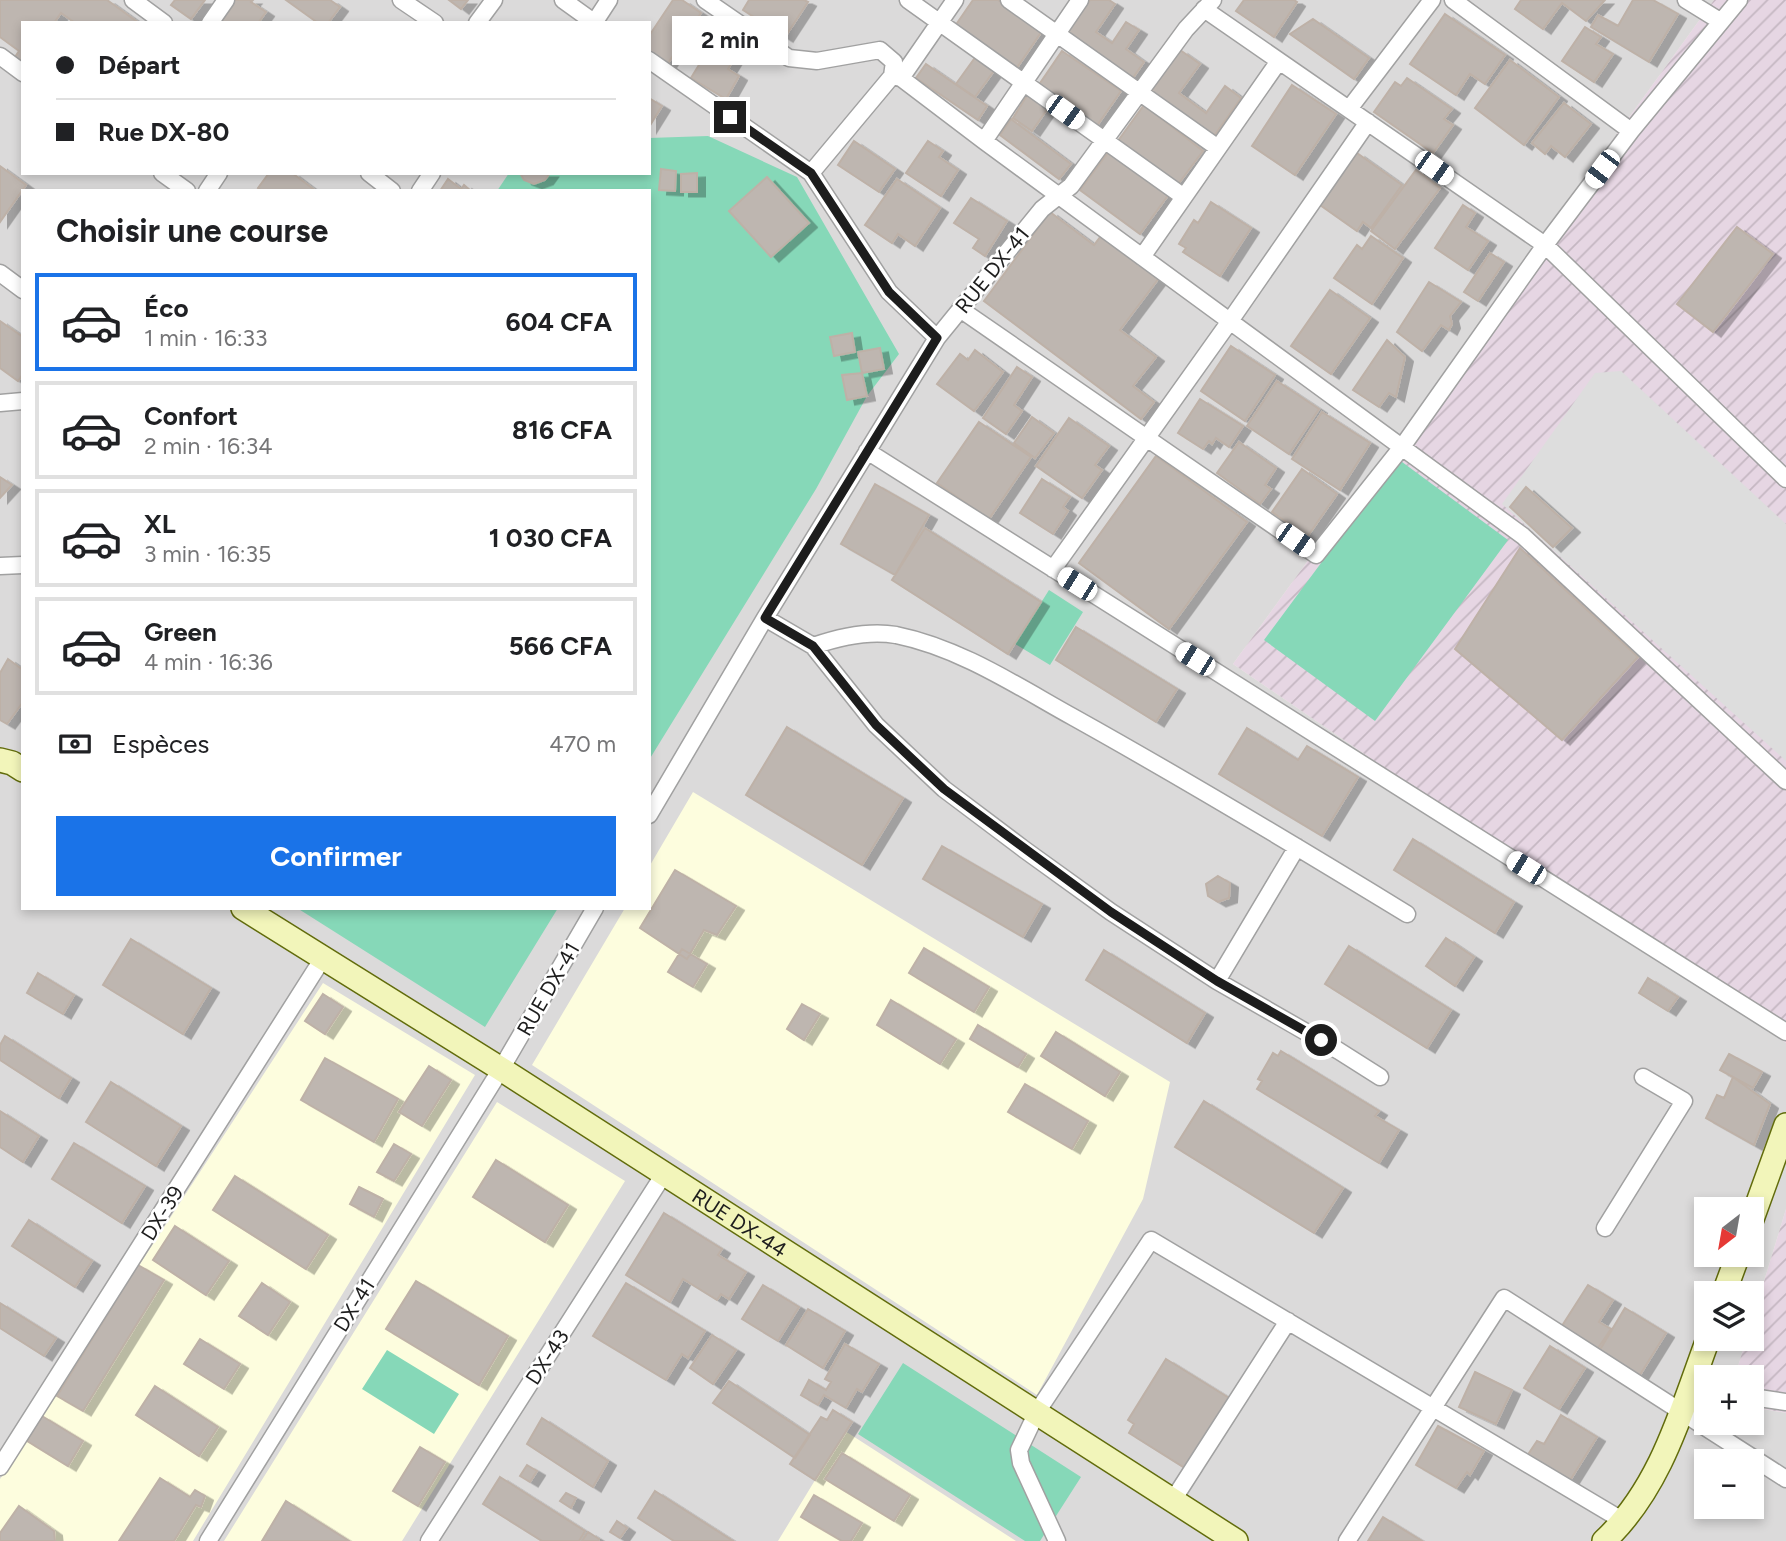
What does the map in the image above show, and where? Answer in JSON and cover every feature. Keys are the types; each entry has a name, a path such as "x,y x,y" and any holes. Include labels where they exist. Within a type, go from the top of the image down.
{"street":[{"path":"133,0 161,21"},
{"path":"211,21 226,0"},
{"path":"401,0 432,21"},
{"path":"478,21 494,0"},
{"path":"563,0 592,21"},
{"path":"596,21 609,0"},
{"path":"705,0 789,58 817,61 880,50 894,62 896,77 1523,536 1786,781"},
{"path":"908,0 1184,197"},
{"path":"811,173 896,77 955,0"},
{"path":"1009,0 1218,148"},
{"path":"984,141 1080,0"},
{"path":"1349,109 1432,0"},
{"path":"1453,0 1631,131"},
{"path":"1686,0 1720,21"},
{"path":"960,309 1316,555 1402,447 1545,245 1631,131 1738,0"},
{"path":"1208,4 1279,61 1545,245 1786,479"},
{"name":"RUE DX-41","path":"651,813 765,618 937,338 1042,209 1071,186 1208,4"},
{"path":"0,56 21,72"},
{"path":"651,61 811,173 889,292 937,338"},
{"path":"1142,257 1279,61"},
{"path":"1053,569 1368,122"},
{"path":"165,175 184,189"},
{"path":"372,175 389,189"},
{"path":"0,273 21,289"},
{"path":"0,402 21,401"},
{"path":"867,451 1786,1032"},
{"path":"0,566 21,565"},
{"path":"765,618 813,646 876,725 944,789 1111,912 1217,981 1380,1077"},
{"path":"813,646 845,635 894,635 945,649 1187,780 1407,914"},
{"path":"0,760 21,769"},
{"path":"1217,981 1297,847"},
{"name":"RUE DX-44","path":"246,910 501,1069 1236,1541"},
{"name":"RUE DX-41","path":"501,1069 594,910"},
{"name":"DX-39","path":"0,1467 323,958"},
{"name":"DX-41","path":"208,1541 501,1069"},
{"path":"1605,1228 1684,1101 1643,1077"},
{"path":"1760,1197 1786,1125"},
{"name":"DX-43","path":"429,1541 664,1174"},
{"path":"1057,1541 1021,1463 1019,1450 1037,1412 1151,1240 1625,1522"},
{"path":"1347,1541 1504,1298 1786,1479"},
{"path":"1173,1500 1288,1321"},
{"path":"1604,1541 1625,1522 1656,1472 1682,1411 1694,1394"},
{"path":"1764,1399 1786,1402"}],"shaded area":[{"path":"0,0 1714,0 1233,664 1786,1043 1786,1209 1764,1281 1694,1281 1694,1351 1743,1351 1738,1365 1694,1365 1694,1435 1764,1435 1764,1409 1786,1413 1786,1541 0,1541"},
{"path":"1714,0 1786,0 1786,1043 1233,664"},
{"path":"1621,371 1786,524 1786,761 1502,504 1595,373"},
{"path":"693,792 1170,1082 1143,1199 1037,1395 532,1065 624,910 651,910 651,864"},
{"path":"323,983 475,1075 193,1541 0,1541 0,1479"},
{"path":"497,1102 625,1181 402,1541 224,1541"},
{"path":"1786,1209 1786,1413 1764,1409 1764,1365 1738,1365 1743,1351 1764,1351 1764,1281"},
{"path":"845,1431 1016,1541 778,1541"}],"green space":[{"path":"708,136 797,177 899,354 867,396 816,489 651,757 651,189 498,189 508,175 651,175 651,138"},
{"path":"1398,459 1508,540 1375,721 1264,640"},
{"path":"1049,590 1083,612 1050,665 1015,644"},
{"path":"300,910 557,910 485,1027"},
{"path":"387,1350 459,1394 434,1434 362,1389"},
{"path":"903,1363 1081,1477 1040,1541 1025,1541 858,1434"}],"building":[{"path":"0,0 107,0 136,21 72,21 61,13 55,21 21,21 21,62 15,57 19,51 0,37"},
{"path":"175,0 205,0 191,19 171,5"},
{"path":"229,0 253,0 251,2 266,12 259,21 214,21"},
{"path":"286,0 330,0 340,7 330,21 315,21"},
{"path":"449,0 468,0 461,9"},
{"path":"673,0 682,0 701,13 665,68 651,59 651,33"},
{"path":"749,0 808,2 785,37 743,10"},
{"path":"973,0 998,0 1042,31 1014,72 953,29"},
{"path":"1090,0 1109,0 1115,4 1096,32 1112,43 1126,22 1139,30 1126,49 1144,62 1132,79 1066,34"},
{"path":"1244,0 1297,2 1274,37 1236,11"},
{"path":"1521,0 1605,0 1586,21 1562,3 1543,29 1515,9"},
{"path":"1633,0 1653,0 1678,14 1649,62 1591,27 1598,15 1618,26"},
{"path":"1445,14 1505,55 1485,84 1470,74 1456,95 1410,64"},
{"path":"1313,19 1369,58 1354,79 1290,34"},
{"path":"1585,27 1601,37 1596,44 1613,54 1594,82 1562,61"},
{"path":"721,29 744,43 728,69 739,76 726,99 691,78"},
{"path":"1180,50 1200,64 1179,93 1206,113 1225,86 1241,98 1212,139 1149,94"},
{"path":"1062,51 1121,91 1094,130 1036,89"},
{"path":"977,55 996,68 975,97 956,84"},
{"path":"1510,60 1559,97 1524,145 1475,108"},
{"path":"926,64 987,106 978,120 916,78"},
{"path":"1407,78 1452,109 1444,119 1453,125 1433,153 1374,112 1395,82 1401,86"},
{"path":"1292,85 1336,114 1295,175 1252,146"},
{"path":"1028,94 1048,108 1032,131 1013,118"},
{"path":"651,99 662,106 651,124"},
{"path":"1564,103 1591,124 1565,157 1551,146 1545,154 1532,143"},
{"path":"1144,105 1203,151 1176,187 1115,145"},
{"path":"1011,119 1071,164 1059,179 1000,135"},
{"path":"854,141 895,169 879,192 838,165"},
{"path":"928,141 943,151 939,157 958,170 941,196 906,173"},
{"path":"1110,150 1169,194 1140,234 1080,190"},
{"path":"1357,153 1402,185 1371,228 1363,222 1357,231 1320,205"},
{"path":"0,166 26,185 0,222"},
{"path":"661,169 676,171 675,191 659,190"},
{"path":"1416,170 1440,188 1395,249 1371,231"},
{"path":"697,173 697,192 681,192 681,174"},
{"path":"268,175 295,175 313,189 259,189"},
{"path":"521,175 549,175 545,180 534,184 524,180"},
{"path":"767,177 809,223 771,257 729,211"},
{"path":"448,179 461,189 441,189"},
{"path":"897,179 940,208 915,246 898,234 892,243 865,225"},
{"path":"971,198 1007,221 985,256 973,248 979,239 954,223"},
{"path":"1211,202 1251,228 1220,276 1183,252 1186,248 1179,244 1194,220 1198,223"},
{"path":"1463,205 1475,213 1466,227 1488,241 1468,270 1435,248"},
{"path":"1050,212 1094,245 1101,236 1159,278 1120,330 1156,357 1133,386 1154,402 1141,419 984,301"},
{"path":"1737,227 1773,254 1713,332 1677,304"},
{"path":"1371,236 1403,258 1372,304 1334,278 1357,245 1362,249"},
{"path":"1490,253 1504,262 1478,301 1464,292"},
{"path":"1429,282 1461,302 1450,316 1452,324 1449,330 1441,325 1422,351 1397,332"},
{"path":"1330,290 1370,318 1331,374 1291,346"},
{"path":"0,321 21,336 21,377 18,381 0,368"},
{"path":"852,333 855,352 834,356 830,337"},
{"path":"1387,340 1405,357 1396,397 1389,393 1379,407 1353,390"},
{"path":"1231,346 1275,375 1245,421 1201,391"},
{"path":"880,348 884,369 862,373 858,352"},
{"path":"975,350 1003,372 974,411 937,384 960,354 968,360"},
{"path":"1017,367 1032,377 1014,405 1022,411 1006,434 983,418"},
{"path":"862,373 867,396 847,400 842,375"},
{"path":"1277,381 1319,409 1289,454 1247,426"},
{"path":"1200,399 1243,426 1229,447 1216,438 1212,444 1209,441 1203,449 1178,433"},
{"path":"1322,412 1370,443 1340,490 1292,459"},
{"path":"1032,417 1054,433 1035,458 1014,443"},
{"path":"1069,418 1109,446 1095,465 1102,470 1082,498 1036,466"},
{"path":"979,422 1031,457 989,519 937,483"},
{"path":"1239,442 1276,468 1265,485 1271,489 1260,504 1217,473"},
{"path":"1156,456 1247,522 1169,629 1079,563"},
{"path":"1302,469 1337,494 1307,537 1272,512"},
{"path":"0,477 12,485 0,498"},
{"path":"1042,479 1070,497 1063,507 1068,511 1053,534 1020,513"},
{"path":"875,484 929,515 895,575 841,544"},
{"path":"1526,487 1572,528 1553,547 1510,507"},
{"path":"925,528 1041,602 1008,654 892,580"},
{"path":"1520,548 1638,657 1562,740 1455,649"},
{"path":"1076,627 1177,689 1156,722 1056,660"},
{"path":"8,659 21,669 21,705 7,724 0,720 0,673"},
{"path":"787,727 903,798 862,865 746,795"},
{"path":"1247,728 1298,760 1307,746 1358,777 1322,836 1219,774"},
{"path":"1413,839 1514,902 1495,933 1394,870"},
{"path":"942,846 1042,904 1023,937 923,879"},
{"path":"675,870 736,906 717,935 704,930 687,959 640,928"},
{"path":"1218,876 1230,883 1229,898 1218,902 1208,896 1206,884"},
{"path":"1446,938 1474,957 1455,986 1426,966"},
{"path":"131,939 211,988 183,1034 103,985"},
{"path":"1349,946 1451,1010 1427,1048 1325,984"},
{"path":"924,948 989,987 974,1012 909,973"},
{"path":"682,949 707,964 693,987 668,972"},
{"path":"1104,950 1205,1013 1187,1043 1086,980"},
{"path":"38,973 74,995 63,1014 27,993"},
{"path":"1648,978 1678,997 1668,1011 1639,993"},
{"path":"323,994 343,1007 325,1034 305,1021"},
{"path":"891,1000 956,1039 940,1064 877,1025"},
{"path":"802,1004 820,1014 804,1040 787,1029"},
{"path":"978,1025 1026,1054 1018,1067 970,1039"},
{"path":"1056,1032 1120,1072 1105,1096 1041,1056"},
{"path":"5,1036 71,1078 59,1098 0,1060 0,1045"},
{"path":"1281,1051 1379,1111 1375,1116 1399,1130 1379,1163 1257,1089 1262,1081 1258,1079 1273,1053 1278,1056"},
{"path":"1729,1054 1762,1072 1753,1088 1720,1070"},
{"path":"325,1058 398,1099 374,1142 301,1100"},
{"path":"429,1066 451,1080 422,1126 399,1112"},
{"path":"1733,1077 1770,1104 1754,1145 1706,1118 1717,1095 1724,1098"},
{"path":"111,1082 181,1126 156,1166 86,1122"},
{"path":"1025,1084 1088,1121 1072,1149 1008,1112"},
{"path":"1204,1101 1343,1188 1314,1233 1175,1147"},
{"path":"0,1111 39,1136 23,1162 0,1147"},
{"path":"74,1143 145,1186 122,1223 52,1179"},
{"path":"394,1144 411,1154 394,1181 377,1172"},
{"path":"496,1160 568,1205 545,1242 473,1197"},
{"path":"235,1176 328,1235 306,1269 213,1210"},
{"path":"359,1187 383,1199 374,1217 350,1204"},
{"path":"664,1213 722,1249 718,1255 746,1272 729,1299 721,1294 717,1300 683,1279 670,1302 626,1275"},
{"path":"29,1220 92,1261 75,1287 12,1246"},
{"path":"175,1226 229,1261 206,1295 153,1260"},
{"path":"138,1265 164,1280 83,1411 57,1396"},
{"path":"416,1281 508,1336 479,1385 386,1329"},
{"path":"262,1283 290,1302 268,1335 239,1316"},
{"path":"626,1283 705,1331 688,1358 682,1354 666,1380 593,1336"},
{"path":"763,1285 799,1307 778,1341 742,1319"},
{"path":"1588,1285 1613,1300 1599,1322 1611,1329 1596,1351 1560,1329"},
{"path":"0,1303 56,1338 44,1356 0,1328"},
{"path":"1625,1308 1666,1333 1638,1378 1598,1353"},
{"path":"808,1309 845,1331 823,1368 786,1345"},
{"path":"712,1335 736,1350 713,1384 690,1368"},
{"path":"200,1339 240,1364 224,1389 184,1364"},
{"path":"845,1344 879,1364 862,1392 857,1389 846,1408 824,1395 818,1405 801,1395 809,1380 826,1390 831,1382 825,1379"},
{"path":"1550,1346 1585,1368 1559,1409 1524,1388"},
{"path":"1166,1359 1229,1398 1185,1468 1129,1433 1134,1424 1128,1420"},
{"path":"1475,1372 1512,1390 1496,1424 1459,1407"},
{"path":"729,1381 810,1435 795,1458 713,1403"},
{"path":"155,1386 218,1427 199,1456 136,1415"},
{"path":"833,1410 852,1422 815,1480 790,1464 821,1417 827,1420"},
{"path":"1561,1415 1597,1437 1569,1482 1527,1456 1537,1441 1544,1444"},
{"path":"42,1416 83,1441 68,1466 27,1441"},
{"path":"542,1418 608,1461 593,1487 527,1444"},
{"path":"1438,1426 1484,1451 1470,1475 1467,1472 1456,1488 1416,1465"},
{"path":"420,1447 445,1462 418,1506 393,1491"},
{"path":"842,1453 910,1495 894,1521 825,1479"},
{"path":"527,1465 537,1471 530,1482 520,1476"},
{"path":"500,1477 585,1531 579,1541 542,1541 483,1504"},
{"path":"160,1478 190,1497 195,1490 205,1496 201,1507 196,1505 174,1541 119,1541"},
{"path":"655,1491 733,1541 674,1541 638,1518"},
{"path":"566,1493 576,1498 571,1508 560,1501"},
{"path":"814,1495 862,1523 851,1541 842,1541 801,1517"},
{"path":"286,1501 349,1541 262,1541"},
{"path":"19,1506 54,1531 55,1541 0,1541 0,1533"},
{"path":"1383,1517 1422,1541 1368,1541"},
{"path":"617,1521 627,1528 620,1538 610,1532"},
{"path":"588,1532 599,1539 598,1541 582,1541"}],"route":[{"path":"730,117 811,173 889,292 937,338 765,618 813,646 876,725 944,789 1111,912 1217,981 1321,1040"}]}
